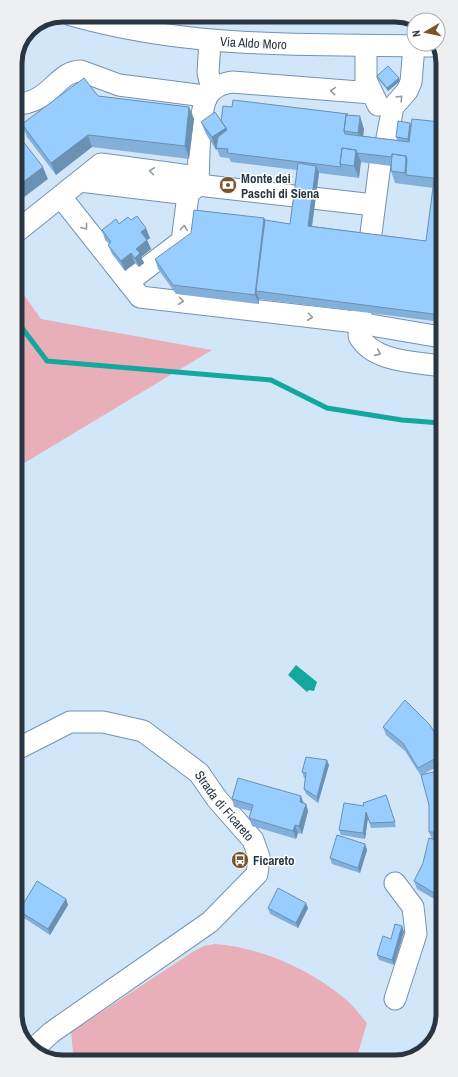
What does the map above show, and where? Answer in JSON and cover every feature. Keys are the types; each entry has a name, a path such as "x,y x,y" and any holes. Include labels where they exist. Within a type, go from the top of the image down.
{"street":[{"name":"Via Aldo Moro","path":"103,22 145,31 210,41 250,44 406,46"},
{"path":"128,282 182,242 192,185 202,111 209,94 208,73 210,41"},
{"path":"366,46 366,80 378,107 380,153 370,241"},
{"path":"380,153 393,107 407,91 411,82 414,52"},
{"path":"22,103 34,102 47,93 68,74 74,71 90,74 119,84 197,95 209,94 223,84 232,82 372,94"},
{"path":"22,227 80,181 192,185 374,205"},
{"path":"61,196 140,297 360,318 436,336"},
{"path":"360,318 359,336 371,349 392,357 436,365"},
{"name":"Strada di Ficareto","path":"22,746 70,722 103,722 143,731 199,773 217,799 252,840 259,857 257,874 210,922 52,1032 37,1045"},
{"path":"395,882 413,906 416,934 395,999"}],"shaded area":[{"path":"22,292 41,319 212,350 22,464"},
{"path":"296,665 317,682 314,691 309,690 307,692 288,675"},
{"path":"215,944 232,946 266,955 300,969 330,987 344,998 367,1023 357,1055 73,1055 71,1032 194,951 204,946"}],"building":[{"path":"388,66 399,78 387,88 377,76"},
{"path":"84,78 98,96 189,107 185,146 88,135 51,163 22,124"},
{"path":"233,100 348,114 346,115 345,134 409,142 412,119 436,121 436,178 406,175 406,156 392,154 392,157 357,153 356,150 342,148 341,167 227,153 228,149 216,148 218,137 227,130 221,121 223,106 232,107"},
{"path":"215,112 226,128 212,137 201,122"},
{"path":"346,115 360,116 358,133 344,131"},
{"path":"398,121 410,123 408,139 396,137"},
{"path":"22,140 43,167 22,183"},
{"path":"342,148 356,150 354,166 340,164"},
{"path":"392,154 406,156 405,173 391,171"},
{"path":"298,163 316,166 308,226 426,241 434,180 436,180 436,314 256,291 265,220 290,224"},
{"path":"194,210 264,218 255,295 173,285 155,259 191,233"},
{"path":"137,216 146,228 141,232 147,240 136,249 140,253 135,258 131,253 121,261 108,245 111,242 102,230 116,219 119,224 128,217 131,220"},
{"path":"405,700 430,725 436,736 436,758 418,768 403,743 383,727"},
{"path":"306,757 327,760 317,797 304,789 306,773 302,772"},
{"path":"436,771 436,832 429,832 429,805 421,775"},
{"path":"238,778 301,796 300,802 306,804 299,826 295,825 293,831 249,818 253,805 232,799"},
{"path":"386,795 395,822 370,823 366,812 363,833 339,830 344,803 364,806 363,803"},
{"path":"337,835 365,844 358,868 330,858"},
{"path":"429,838 436,840 436,894 414,881 423,863"},
{"path":"37,881 66,899 48,929 22,913 22,906"},
{"path":"278,888 306,903 296,923 268,908"},
{"path":"395,924 402,926 392,960 377,955 383,936 391,939"}],"waterway":[{"path":"22,328 47,361 271,380 327,408 402,420 436,423"}],"place":[{"name":"Monte dei Paschi di Siena","path":"228,185"},
{"name":"Ficareto","path":"240,860"}]}
